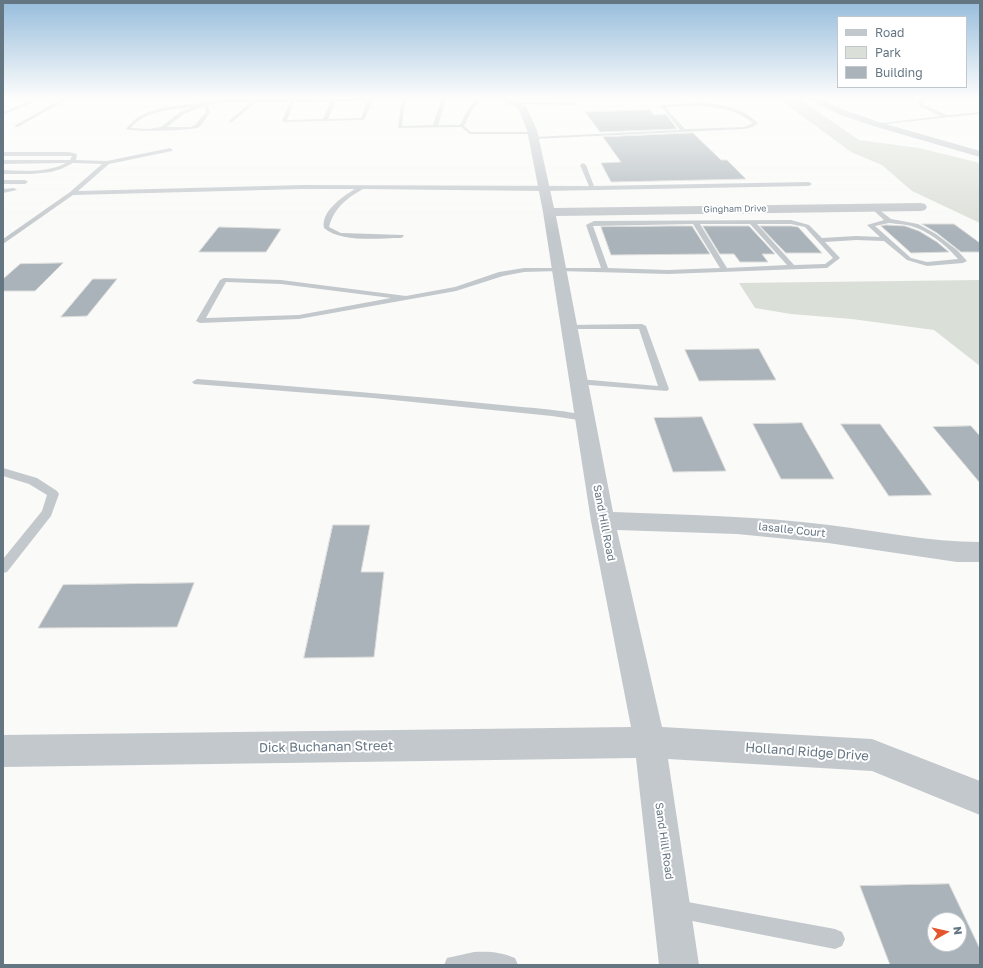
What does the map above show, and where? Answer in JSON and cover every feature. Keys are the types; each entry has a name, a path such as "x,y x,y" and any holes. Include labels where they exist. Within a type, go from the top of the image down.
{"street":[{"name":"Sand Hill Road","path":"535,143 549,212 603,521 650,742 673,908 679,965"},
{"path":"942,143 980,154"},
{"name":"Gingham Drive","path":"549,212 606,217 662,210 921,207"},
{"name":"lasalle Court","path":"603,521 737,525 828,534 957,552 980,552"},
{"name":"Dick Buchanan Street","path":"3,751 650,742"},
{"name":"Holland Ridge Drive","path":"650,742 872,755 980,798"}],"lane":[{"path":"3,162 86,161 107,163 170,150"},
{"path":"3,154 75,155 72,162 55,170 3,172"},
{"path":"3,242 72,193 107,163"},
{"path":"583,165 592,188"},
{"path":"3,182 25,182"},
{"path":"72,193 361,187 544,189 809,184"},
{"path":"361,187 344,198 334,208 327,220 326,227 332,232 340,235 401,236"},
{"path":"3,190 14,190"},
{"path":"873,208 889,221"},
{"path":"771,209 783,222"},
{"path":"662,210 666,222"},
{"path":"406,298 281,282 224,280 200,321 298,317 406,298 456,289 502,274 524,270 559,269 668,272 724,270 827,266 837,258 807,226 791,222 666,222 606,217 589,225 605,270"},
{"path":"889,221 916,224 955,251 963,261 927,264 909,258 870,225 889,221"},
{"path":"695,222 724,270"},
{"path":"752,222 792,267"},
{"path":"820,240 856,238 886,239"},
{"path":"569,327 642,326 664,389 579,382"},
{"path":"197,382 373,395 552,413 585,418"},
{"path":"3,472 33,481 53,494 47,513 3,568"},
{"path":"673,908 835,939"},
{"path":"454,965 471,961 500,961 508,965"}],"green space":[{"path":"839,143 883,143 919,148 980,163 980,223 912,191 882,165 851,152"},
{"path":"980,280 980,366 934,330 852,319 791,314 755,308 739,283"}],"building":[{"path":"607,143 704,143 721,160 727,160 746,179 611,182 601,163 621,162"},
{"path":"922,224 954,224 980,243 980,252 961,252 937,233"},
{"path":"692,226 710,254 611,255 601,227"},
{"path":"703,226 749,226 775,254 762,254 768,262 740,262 734,254 720,254"},
{"path":"760,226 798,227 822,253 786,253"},
{"path":"881,226 905,226 919,231 937,242 949,252 911,253"},
{"path":"219,227 281,229 266,252 199,252"},
{"path":"63,263 35,291 3,291 3,279 20,264"},
{"path":"93,279 117,279 87,316 61,317"},
{"path":"759,349 776,380 699,381 685,350"},
{"path":"702,417 726,471 673,472 654,418"},
{"path":"802,423 834,479 781,479 753,424"},
{"path":"841,424 880,424 932,495 889,496"},
{"path":"971,426 980,436 980,483 933,427"},
{"path":"333,525 370,525 361,572 384,572 374,657 304,658"},
{"path":"194,583 177,627 38,628 63,585"},
{"path":"949,884 962,912 927,912 927,952 967,952 967,922 980,949 980,965 890,965 860,886"}]}
